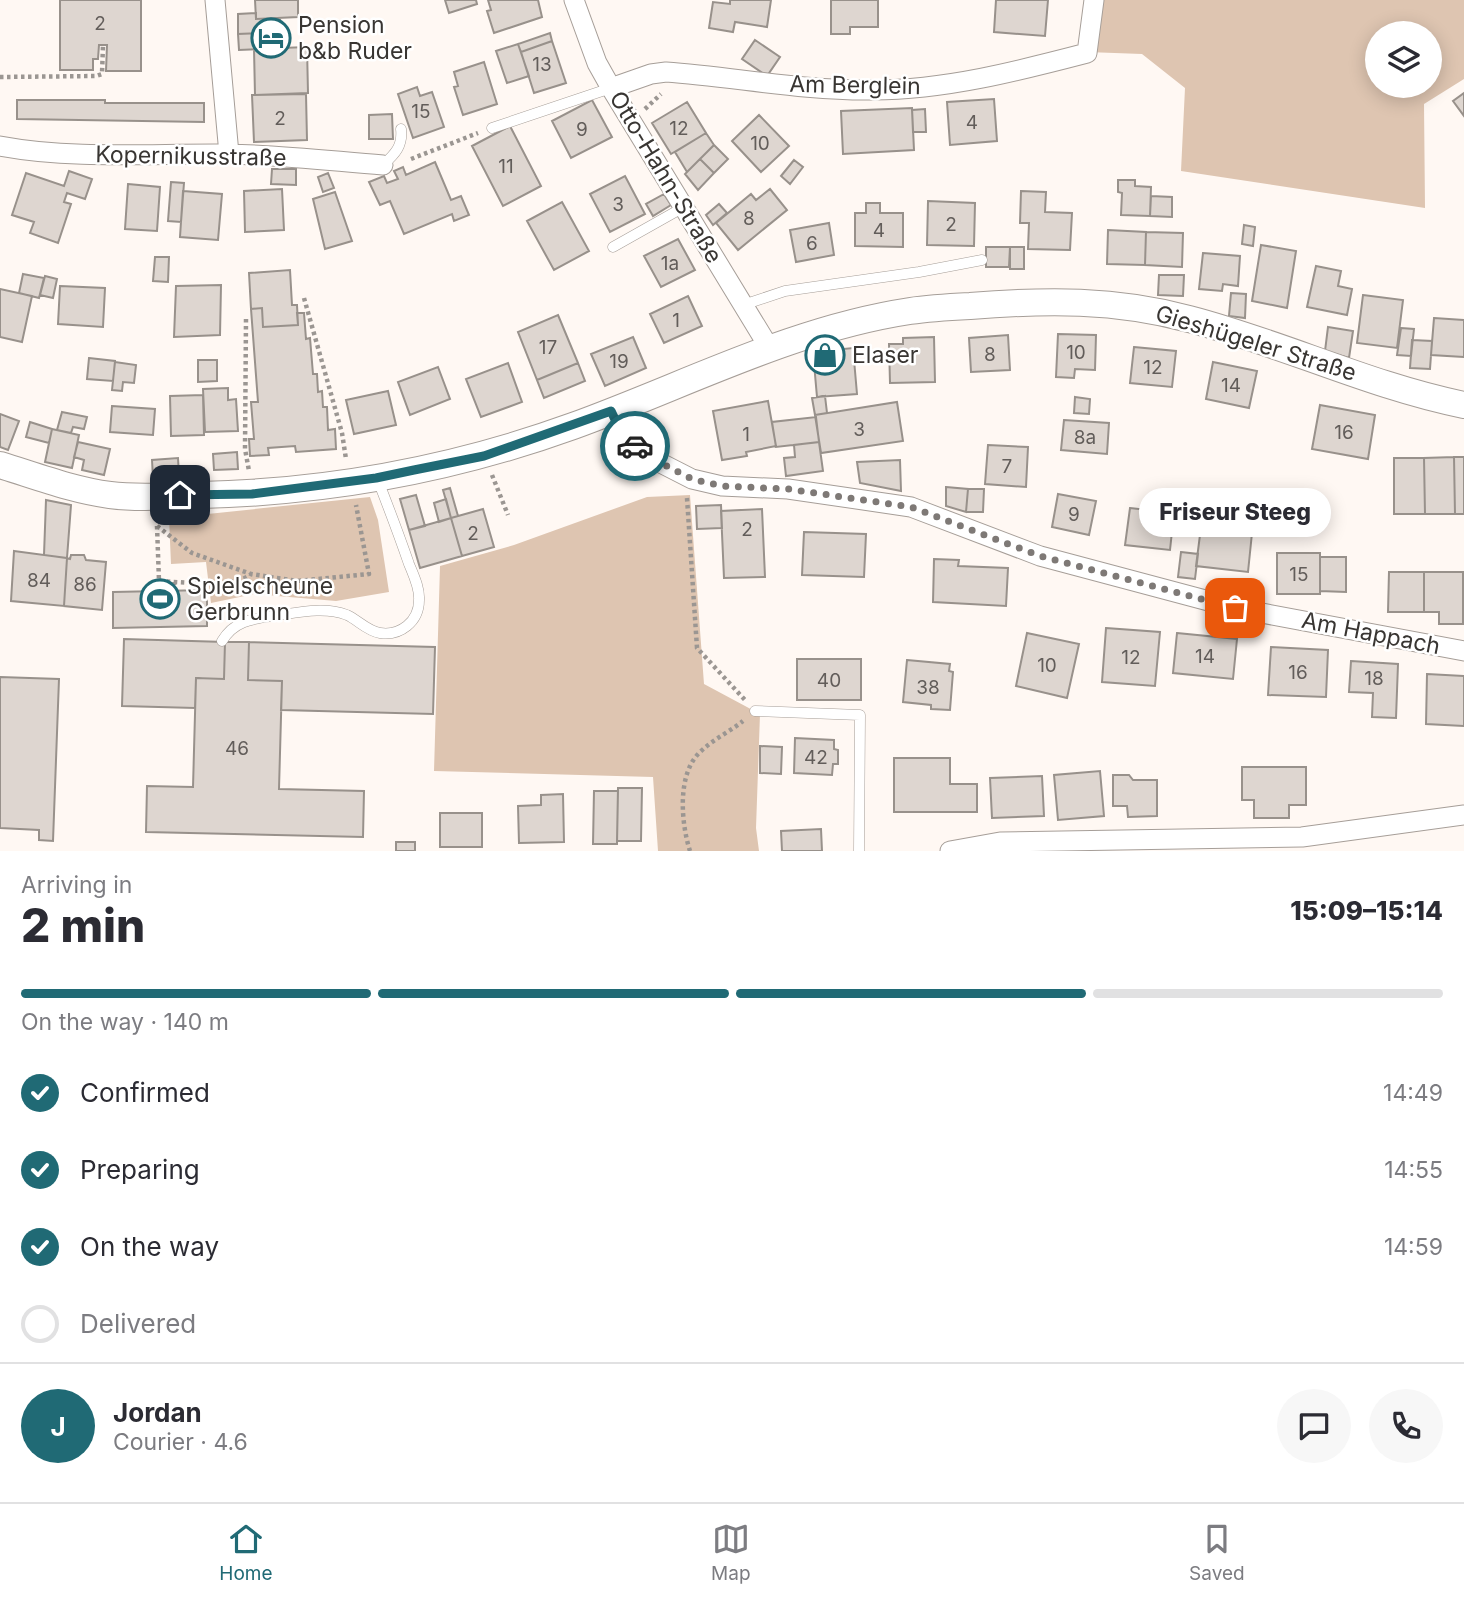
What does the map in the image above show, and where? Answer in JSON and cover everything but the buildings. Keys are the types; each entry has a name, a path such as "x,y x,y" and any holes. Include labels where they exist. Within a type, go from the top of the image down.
{"street":[{"path":"215,0 229,154"},
{"name":"Otto-Hahn-Straße","path":"574,0 597,63 611,88 770,349"},
{"name":"Am Berglein","path":"611,88 651,74 666,72 793,86 874,90 928,87 978,79 1087,53 1094,0"},
{"name":"Kopernikusstraße","path":"0,146 27,151 107,155 229,154 383,165"},
{"name":"Gieshügeler Straße","path":"0,465 76,488 133,497 252,494 376,478 484,456 831,327 911,311 999,304 1081,301 1138,307 1189,319 1440,400 1464,405"},
{"name":"Am Happach","path":"611,411 622,434 645,455 692,479 722,486 788,489 911,507 1040,556 1235,608 1464,651"},
{"path":"950,851 1000,842 1302,837 1464,815"}],"lane":[{"path":"492,128 611,88"},
{"path":"383,165 397,151 402,139 401,129"},
{"path":"613,247 684,207"},
{"path":"743,305 785,291 982,260"},
{"path":"222,640 229,629 240,623 303,612 340,613 375,632 391,634 408,626 416,614 420,599 376,478"},
{"path":"755,711 860,715 859,851"}],"path":[{"path":"0,77 96,76 102,74 103,45"},
{"path":"639,115 662,92"},
{"path":"383,165 398,164 492,128"},
{"path":"304,298 342,433 348,466"},
{"path":"246,319 245,449 250,479"},
{"path":"489,468 508,514"},
{"path":"686,493 696,649 755,711 726,735 711,743 689,765 682,805 684,832 690,851"},
{"path":"157,526 192,554 251,574 297,581 369,574 354,495"},
{"path":"157,519 159,581"},
{"path":"147,591 159,581 232,582 246,579 251,574"},
{"path":"173,582 174,591"}],"shaded area":[{"path":"1094,0 1464,0 1464,79 1442,93 1442,21 1365,21 1365,98 1434,98 1424,104 1425,208 1181,171 1185,88 1142,54 1087,52"},
{"path":"690,495 704,684 760,714 756,828 759,851 658,851 653,777 434,771 440,566 514,545 647,497"},
{"path":"370,497 378,520 389,592 336,601 254,594 211,603 206,562 171,564 169,518"}],"way so far":[{"path":"635,446 645,455 692,479 722,486 788,489 911,507 1040,556 1235,608"}],"place":[{"name":"Pension b&b Ruder","path":"271,38"},
{"name":"Elaser","path":"825,355"},
{"name":"Spielscheune Gerbrunn","path":"160,599"},
{"name":"Friseur Steeg","path":"1235,608"}],"route":[{"path":"180,495 252,494 376,478 484,456 611,411 622,434 635,446"}]}
